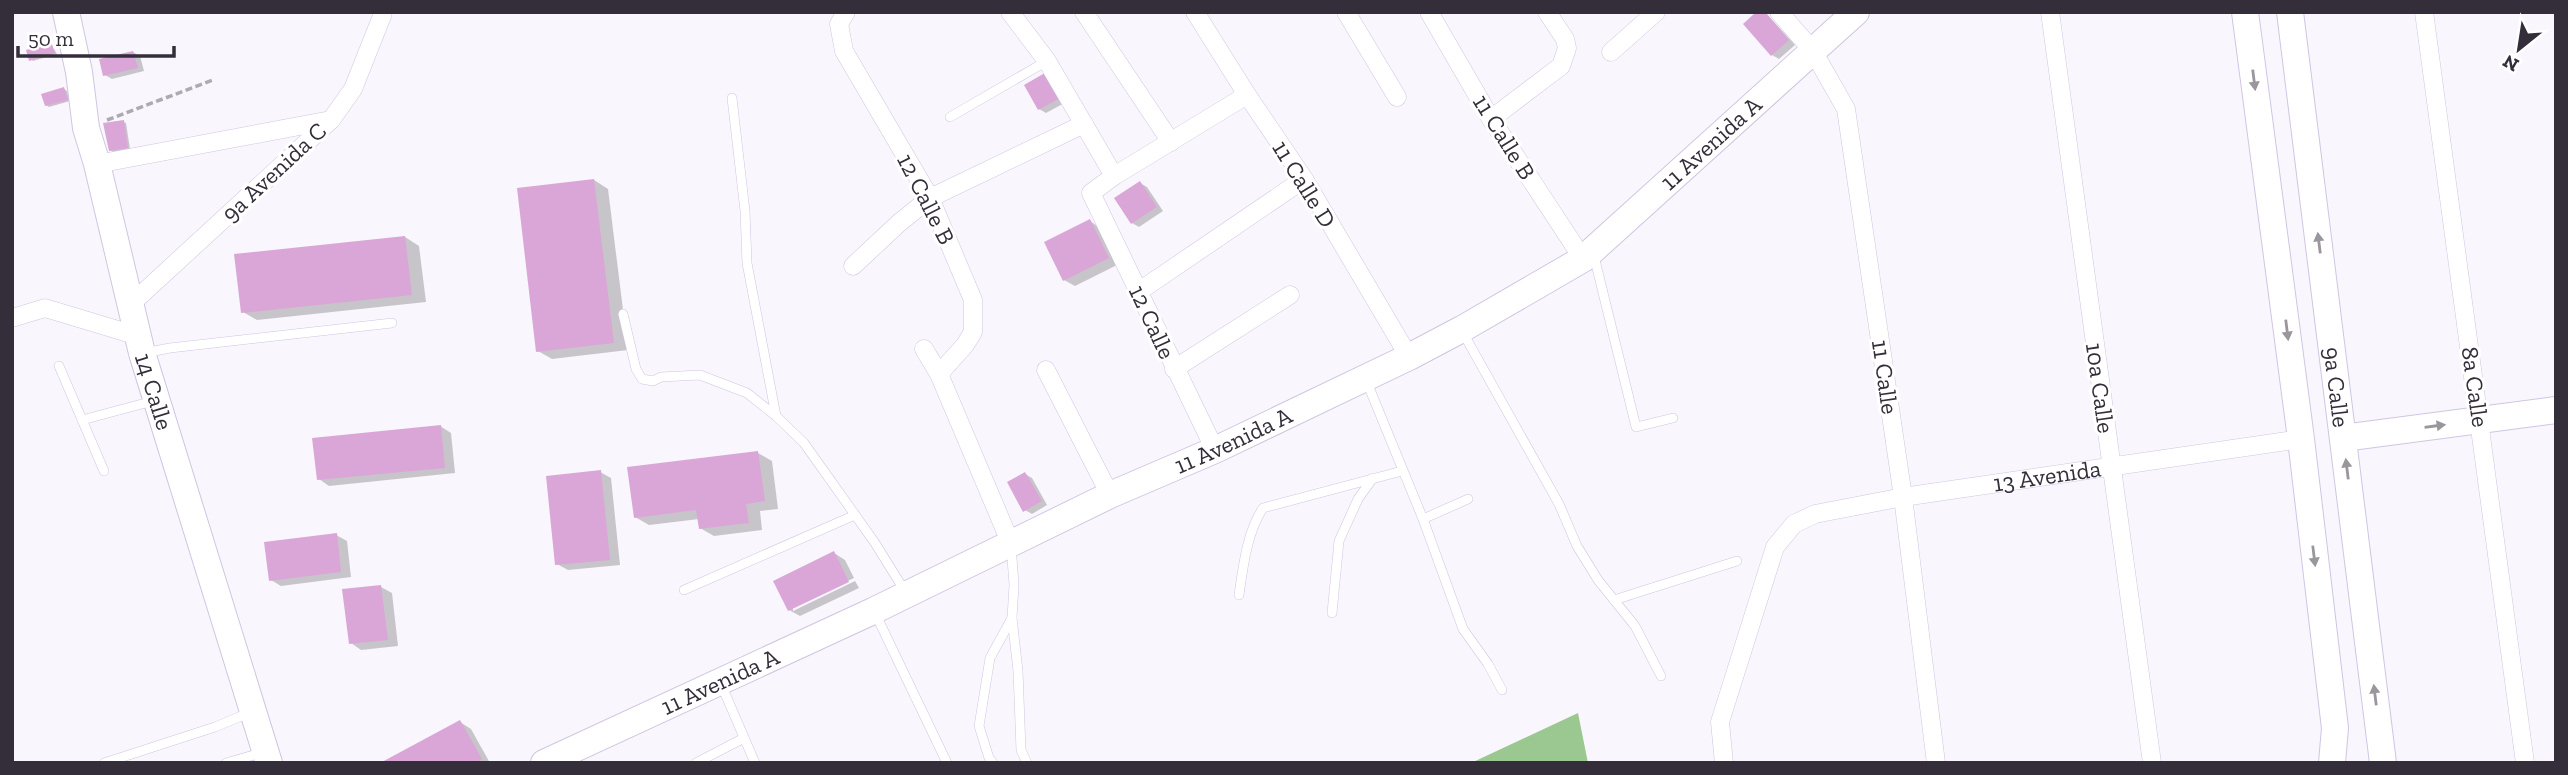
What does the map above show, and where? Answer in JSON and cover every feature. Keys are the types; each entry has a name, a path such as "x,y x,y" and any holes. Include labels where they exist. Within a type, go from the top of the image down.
{"street":[{"name":"14 Calle","path":"66,12 79,72 86,128 140,345 267,757"},
{"path":"1010,12 1047,61 1114,176 1247,95"},
{"path":"1084,12 1171,142"},
{"name":"11 Calle D","path":"1195,12 1304,179 1409,357"},
{"path":"1346,12 1397,97"},
{"name":"11 Calle B","path":"1429,12 1491,119 1588,255"},
{"path":"1491,119 1554,73 1564,58 1567,48 1565,39 1548,12"},
{"path":"1611,52 1656,12"},
{"name":"11 Calle","path":"1779,12 1813,51 1846,109 1903,497 1936,763"},
{"name":"11 Avenida A","path":"544,763 873,611 1110,495 1215,450 1462,329 1588,255 1856,12"},
{"name":"10a Calle","path":"2050,12 2152,763"},
{"name":"9a Calle","path":"2245,12 2301,439 2334,728 2332,763"},
{"name":"9a Calle","path":"2290,12 2383,763"},
{"name":"8a Calle","path":"2424,12 2525,763"},
{"name":"9a Avenida C","path":"131,304 331,120 353,89 382,16"},
{"name":"12 Calle B","path":"843,18 844,51 930,198 973,300 973,331 965,345 939,374"},
{"path":"97,164 331,120"},
{"path":"853,266 930,198 1084,124"},
{"name":"12 Calle","path":"1114,176 1091,193 1215,450"},
{"path":"1138,292 1304,179"},
{"path":"1174,369 1290,295"},
{"path":"12,317 45,308 140,345"},
{"path":"924,349 939,374 1011,544"},
{"path":"1046,370 1110,495"},
{"path":"2343,438 2556,410"},
{"name":"13 Avenida","path":"1724,763 1720,722 1775,547 1794,524 1815,514 1903,497 2301,439"}],"lane":[{"path":"950,117 1047,61"},
{"path":"732,98 745,211 747,262 776,416"},
{"path":"1588,255 1636,427 1672,418"},
{"path":"623,314 636,369 642,379 653,381 661,377 700,374 747,393 804,443 907,594"},
{"path":"140,345 170,348 392,323"},
{"path":"1462,329 1559,504 1577,546 1635,626 1661,676"},
{"path":"59,366 104,471"},
{"path":"1366,378 1423,519 1463,629 1488,664 1502,690"},
{"path":"82,420 158,399"},
{"path":"1239,595 1243,564 1263,508 1402,471"},
{"path":"1332,613 1339,541 1358,499 1373,478"},
{"path":"1423,519 1468,499"},
{"path":"684,590 855,515"},
{"path":"1011,544 1014,585 1012,618 1018,671 1021,750 1027,763"},
{"path":"1614,600 1737,561"},
{"path":"873,611 947,763"},
{"path":"993,763 979,726 990,658 1012,618"},
{"path":"720,681 755,763"},
{"path":"104,763 215,727 253,711"},
{"path":"696,763 744,738"},
{"path":"226,763 267,757"}],"path":[{"path":"86,128 213,80"}],"green space":[{"path":"1578,713 1588,763 1471,763"}],"building":[{"path":"1756,12 1765,12 1789,40 1771,56 1743,24"},
{"path":"51,42 55,53 29,61 26,50"},
{"path":"133,51 138,68 103,76 99,59"},
{"path":"1050,70 1064,96 1038,110 1024,85"},
{"path":"64,87 68,100 45,106 41,94"},
{"path":"124,120 128,148 109,151 103,123"},
{"path":"594,179 614,343 536,352 517,188"},
{"path":"1140,181 1157,207 1131,224 1114,198"},
{"path":"1090,219 1109,258 1063,281 1044,242"},
{"path":"405,236 412,295 241,313 234,254"},
{"path":"441,425 445,468 317,480 312,438"},
{"path":"758,451 765,501 746,504 749,523 699,529 696,510 634,518 627,467"},
{"path":"601,470 610,560 555,565 546,476"},
{"path":"1025,472 1042,501 1023,512 1007,482"},
{"path":"337,533 341,572 269,581 264,542"},
{"path":"834,551 849,582 788,611 773,581"},
{"path":"381,585 388,640 349,644 342,589"},
{"path":"460,720 482,759 475,763 380,763"}]}
